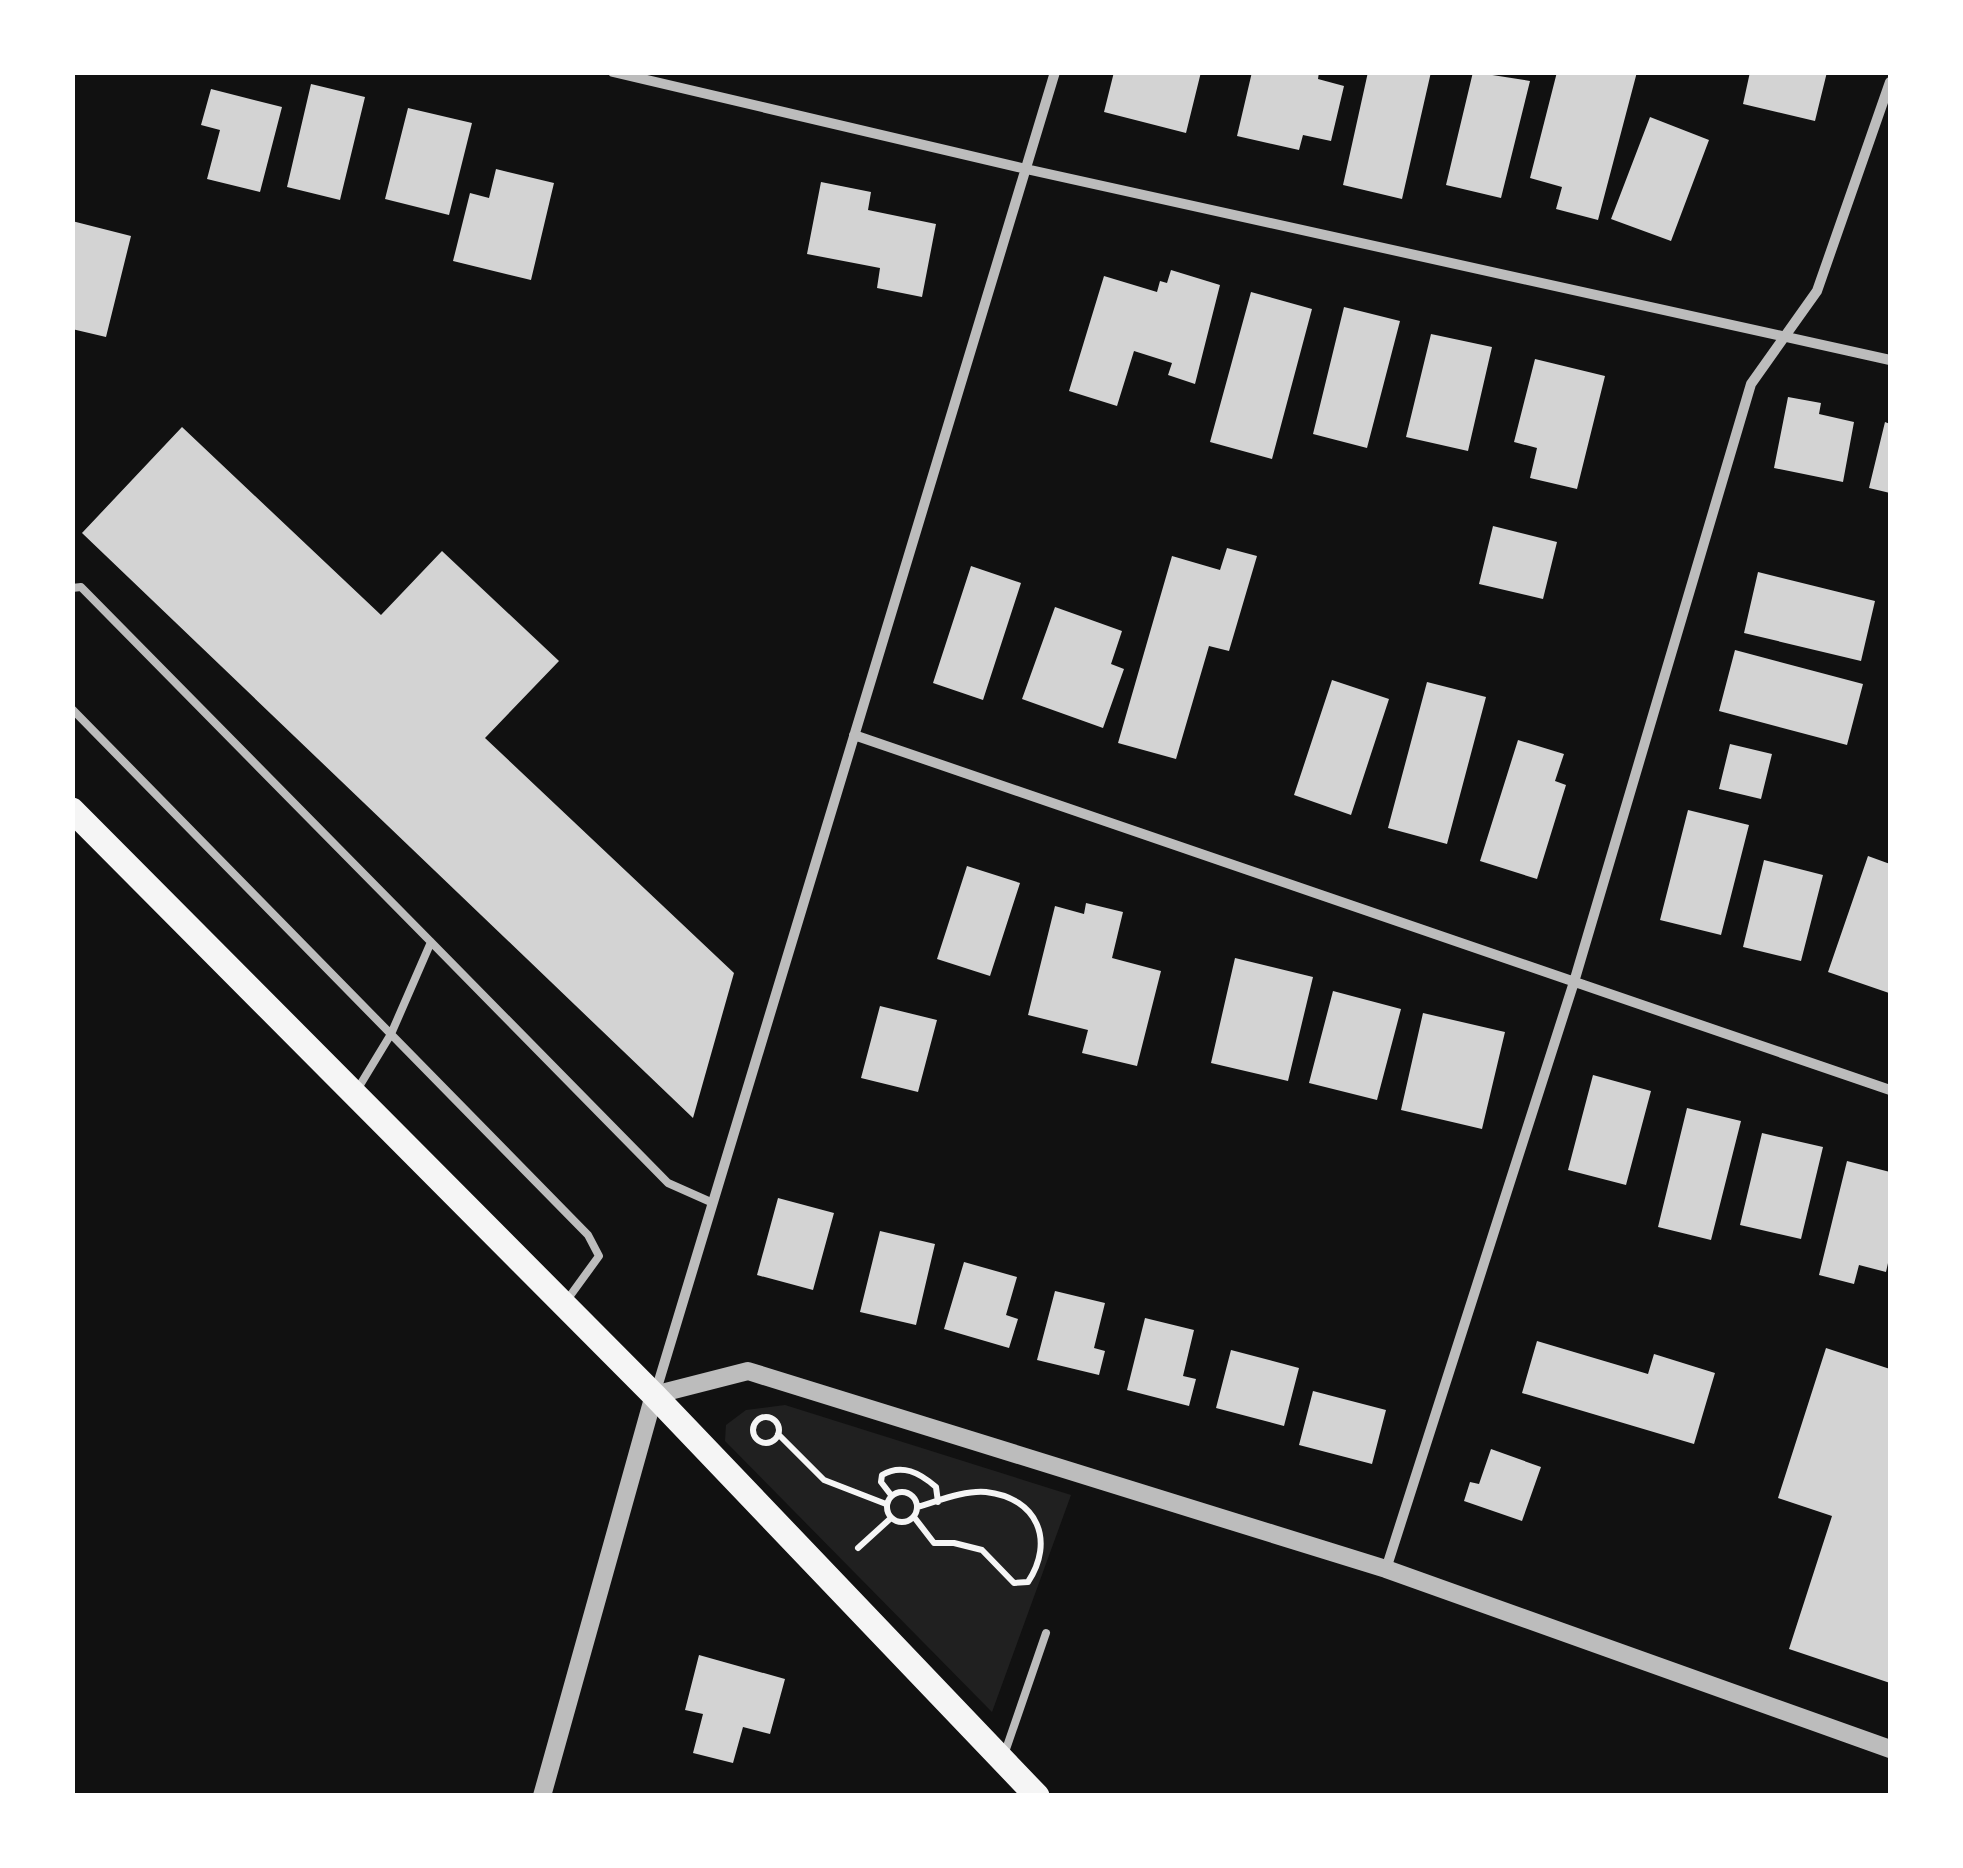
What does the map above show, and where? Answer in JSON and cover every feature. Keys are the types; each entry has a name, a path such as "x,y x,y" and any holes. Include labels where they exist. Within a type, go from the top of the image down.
{"main road":[{"path":"72,810 654,1395 1037,1796"}],"street":[{"path":"613,72 1026,169 1890,360"},
{"path":"542,1796 654,1395 1055,72"},
{"path":"1386,1569 1574,982 1751,384 1817,291 1890,82"},
{"path":"854,735 1890,1090"},
{"path":"654,1395 748,1371 1386,1569 1890,1749"}],"lane":[{"path":"72,588 81,587 668,1183 713,1203"},
{"path":"72,708 588,1234 599,1256 564,1304"},
{"path":"355,1094 391,1034 431,942"},
{"path":"1002,1759 1046,1634"}],"path":[{"path":"778,1434 770,1442 762,1442 753,1428 766,1417 776,1422 778,1434 824,1480 886,1504"},
{"path":"891,1495 882,1475 901,1469 920,1474 936,1487 938,1502"},
{"path":"914,1517 934,1544 971,1545 990,1555 1014,1583 1028,1582 1038,1567 1042,1542 1036,1523 1018,1502 986,1492 917,1507"},
{"path":"891,1495 910,1494 917,1507 914,1517"},
{"path":"891,1495 886,1504 891,1518 900,1522 914,1517"},
{"path":"858,1548 891,1518"}],"shaded area":[{"path":"785,1405 1071,1495 992,1712 725,1441 726,1425 746,1410"}],"building":[{"path":"1114,72 1201,72 1186,133 1104,112"},
{"path":"1252,72 1319,72 1318,79 1344,86 1331,141 1303,135 1299,150 1237,136"},
{"path":"1368,72 1431,72 1402,199 1343,185"},
{"path":"1473,72 1530,81 1501,198 1446,185"},
{"path":"1557,72 1637,72 1598,220 1556,209 1562,187 1530,178"},
{"path":"1750,72 1827,72 1815,121 1743,104"},
{"path":"311,84 365,97 340,200 287,187"},
{"path":"211,89 282,107 260,192 207,179 220,130 201,125"},
{"path":"408,108 472,123 449,215 385,199"},
{"path":"1650,117 1709,140 1671,241 1611,219"},
{"path":"496,169 554,183 531,280 453,261 470,193 489,198"},
{"path":"821,182 871,192 868,210 936,224 922,297 877,288 880,268 807,254"},
{"path":"72,221 131,236 106,337 72,329"},
{"path":"1171,270 1220,285 1195,384 1168,375 1172,363 1134,351 1117,406 1069,391 1104,276 1157,292 1160,281 1167,283"},
{"path":"1251,292 1312,309 1272,459 1210,442"},
{"path":"1344,307 1400,321 1367,448 1313,434"},
{"path":"1431,334 1492,347 1468,451 1406,437"},
{"path":"1535,359 1605,376 1577,489 1530,478 1537,448 1514,442"},
{"path":"1788,397 1821,403 1819,414 1854,422 1843,482 1774,468"},
{"path":"1885,422 1890,424 1890,493 1869,488"},
{"path":"182,427 381,615 442,551 559,661 485,738 734,973 693,1118 82,533"},
{"path":"1493,526 1557,542 1543,599 1479,584"},
{"path":"1227,548 1257,556 1229,651 1209,646 1176,759 1118,743 1172,556 1220,570"},
{"path":"971,566 1021,583 983,700 933,683"},
{"path":"1758,572 1875,601 1861,661 1744,633"},
{"path":"1055,607 1122,631 1111,664 1124,669 1103,728 1022,699"},
{"path":"1735,650 1863,684 1847,745 1719,711"},
{"path":"1332,680 1389,699 1351,815 1294,795"},
{"path":"1427,682 1486,697 1447,844 1388,828"},
{"path":"1518,740 1564,754 1555,781 1566,785 1537,879 1480,861"},
{"path":"1730,744 1772,754 1761,799 1719,789"},
{"path":"1688,810 1749,825 1721,935 1660,920"},
{"path":"1868,856 1890,864 1889,993 1828,972"},
{"path":"1764,860 1823,875 1801,961 1743,947"},
{"path":"967,866 1020,883 990,976 937,959"},
{"path":"1086,903 1123,912 1112,958 1161,971 1137,1066 1082,1053 1088,1030 1028,1015 1055,906 1084,914"},
{"path":"1235,958 1313,977 1288,1081 1211,1063"},
{"path":"1333,991 1401,1009 1377,1100 1309,1083"},
{"path":"880,1006 937,1020 918,1092 861,1078"},
{"path":"1423,1013 1505,1032 1482,1129 1401,1110"},
{"path":"1593,1075 1651,1091 1626,1185 1568,1170"},
{"path":"1687,1108 1741,1121 1711,1240 1658,1227"},
{"path":"1762,1133 1823,1147 1801,1239 1740,1225"},
{"path":"1847,1161 1890,1172 1890,1254 1886,1272 1859,1265 1854,1284 1819,1275"},
{"path":"778,1198 834,1213 813,1290 757,1275"},
{"path":"880,1231 935,1244 916,1325 860,1312"},
{"path":"964,1262 1017,1277 1006,1315 1018,1319 1009,1348 944,1329"},
{"path":"1055,1291 1105,1303 1094,1348 1105,1351 1099,1375 1037,1360"},
{"path":"1145,1318 1194,1330 1183,1376 1196,1379 1189,1406 1127,1390"},
{"path":"1537,1341 1648,1374 1654,1354 1715,1373 1694,1444 1522,1393"},
{"path":"1826,1348 1890,1369 1890,1683 1789,1649 1832,1516 1778,1498"},
{"path":"1231,1350 1299,1368 1284,1426 1216,1408"},
{"path":"1313,1391 1386,1410 1372,1464 1299,1445"},
{"path":"1491,1449 1541,1467 1522,1521 1464,1501 1470,1482 1479,1484"},
{"path":"699,1655 785,1679 770,1734 743,1727 733,1763 693,1753 703,1714 685,1710"}]}
